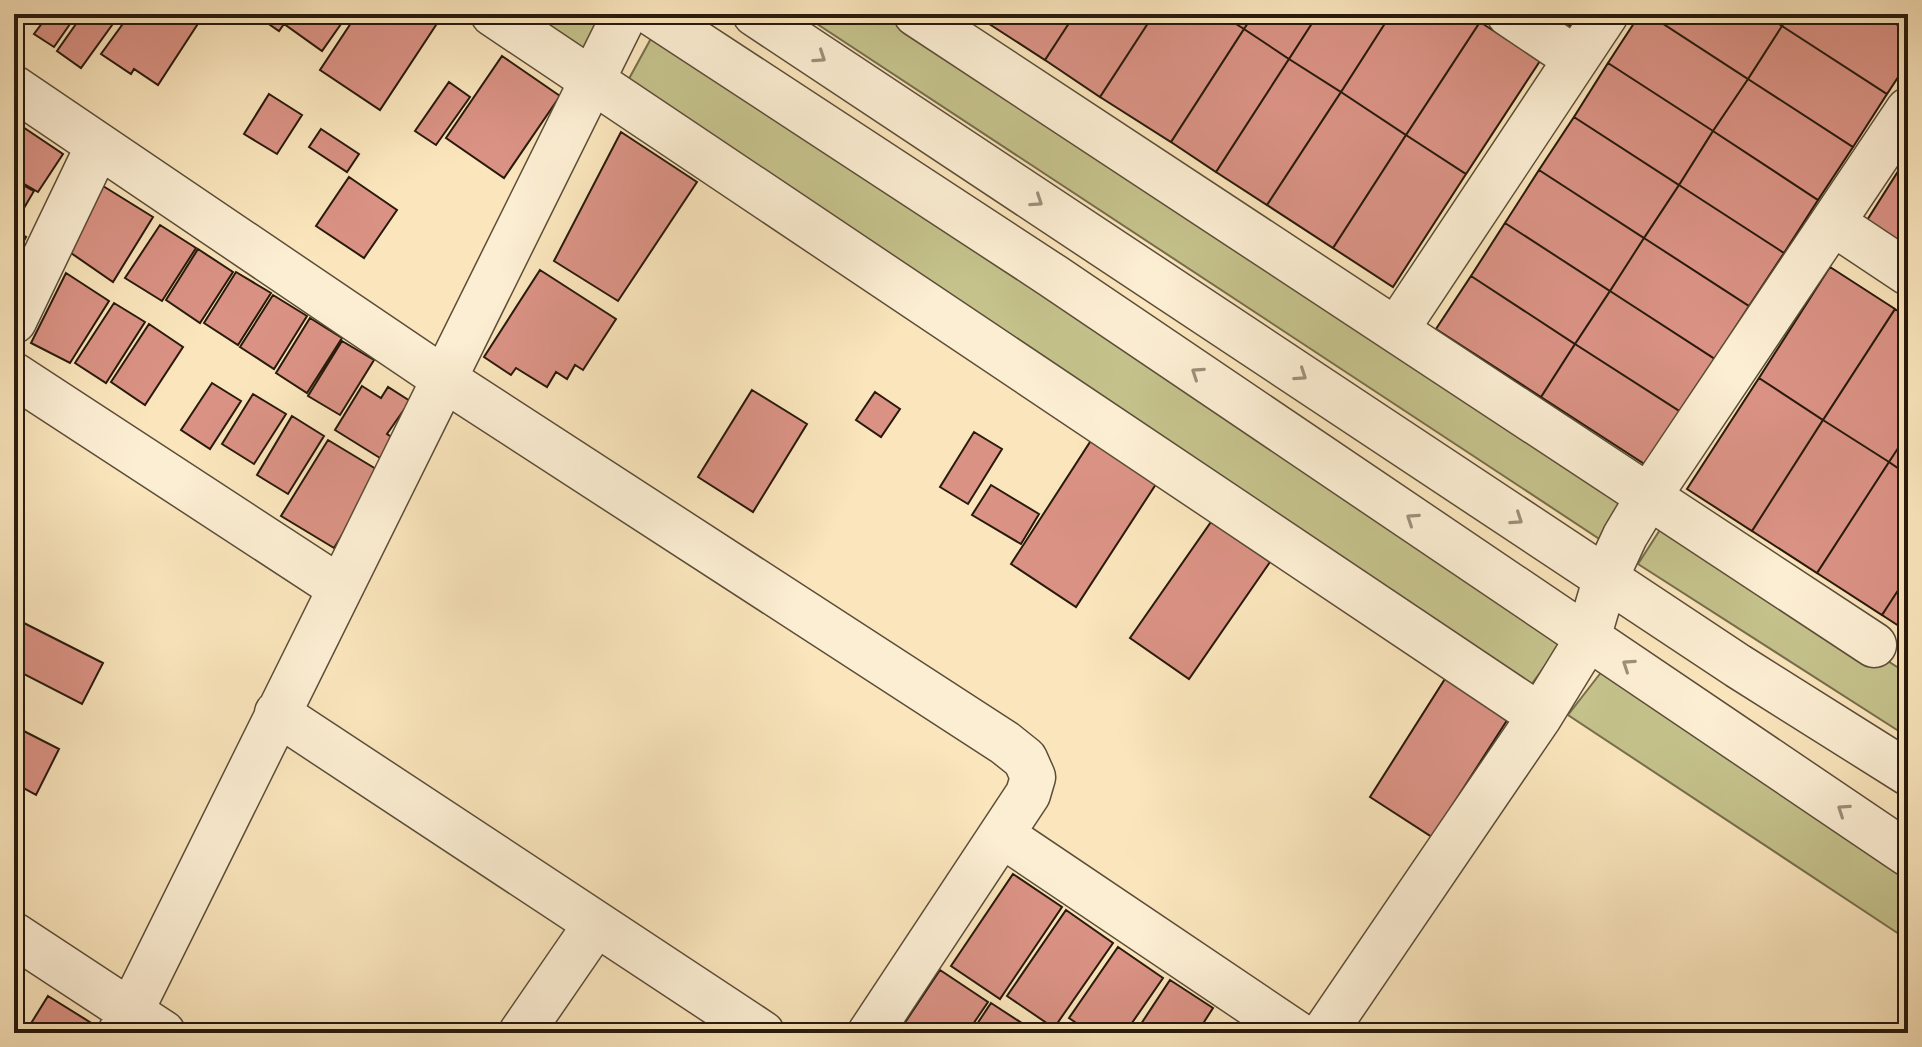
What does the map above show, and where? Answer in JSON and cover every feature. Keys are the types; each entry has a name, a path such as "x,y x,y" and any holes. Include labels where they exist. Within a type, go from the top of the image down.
{"street":[{"path":"493,14 1540,716"},
{"path":"14,935 138,1026 277,713 625,14"},
{"path":"653,14 1053,276 1908,854"},
{"path":"755,14 1738,666 1908,773"},
{"path":"916,14 1874,645"},
{"path":"1509,14 1576,59"},
{"path":"1396,330 1606,14"},
{"path":"14,88 444,379 1025,759 1033,777 1028,794 870,1033"},
{"path":"1324,1033 1540,716 1588,638 1606,577 1625,536 1649,496 1908,110"},
{"path":"14,321 98,146"},
{"path":"1833,223 1908,273"},
{"path":"14,375 340,588"},
{"path":"277,713 762,1033"},
{"path":"1002,835 1296,1033"},
{"path":"521,1033 596,924"}],"shaded area":[{"path":"530,14 601,14 586,51"},
{"path":"802,14 895,14 1629,496 1601,540"},
{"path":"654,33 1566,637 1531,685 625,86"},
{"path":"1667,519 1908,674 1908,737 1638,564"},
{"path":"1606,666 1908,871 1908,940 1568,715"}],"building":[{"path":"49,14 77,14 54,47 34,34"},
{"path":"83,14 120,14 81,68 57,51"},
{"path":"130,14 203,16 158,85 134,69 131,74 101,54"},
{"path":"268,14 348,14 322,51 284,24 279,31 263,20"},
{"path":"357,14 426,14 438,22 380,110 320,70"},
{"path":"987,14 1075,14 1045,60 983,20"},
{"path":"1075,14 1154,14 1100,97 1045,60"},
{"path":"1154,14 1220,14 1244,29 1171,142 1100,97"},
{"path":"1220,14 1254,14 1244,29"},
{"path":"1254,14 1318,14 1289,59 1244,29"},
{"path":"1318,14 1391,14 1341,92 1289,59"},
{"path":"1391,14 1468,14 1480,22 1406,135 1341,92"},
{"path":"1553,14 1585,14 1575,29"},
{"path":"1640,14 1648,14 1748,79 1713,131 1608,63"},
{"path":"1648,14 1764,14 1782,26 1748,79"},
{"path":"1764,14 1790,14 1782,26"},
{"path":"1790,14 1881,14 1908,32 1908,62 1887,94 1782,26"},
{"path":"1881,14 1908,14 1908,32"},
{"path":"1480,22 1540,61 1466,174 1406,135"},
{"path":"1782,26 1887,94 1853,147 1748,79"},
{"path":"1244,29 1289,59 1216,172 1171,142"},
{"path":"502,56 560,96 504,178 446,138"},
{"path":"1289,59 1341,92 1267,205 1216,172"},
{"path":"1608,63 1713,131 1679,185 1574,117"},
{"path":"1748,79 1853,147 1818,200 1713,131"},
{"path":"449,82 470,97 436,145 415,131"},
{"path":"1341,92 1406,135 1333,248 1267,205"},
{"path":"269,94 302,115 277,154 244,134"},
{"path":"1574,117 1679,185 1644,238 1539,170"},
{"path":"14,121 63,154 38,192 14,178"},
{"path":"321,129 359,154 347,172 309,147"},
{"path":"1713,131 1818,200 1784,253 1679,185"},
{"path":"621,132 697,182 618,301 554,261"},
{"path":"1406,135 1466,174 1393,287 1333,248"},
{"path":"1908,157 1908,180 1897,173"},
{"path":"1539,170 1644,238 1610,291 1505,223"},
{"path":"1897,173 1908,180 1908,254 1864,225"},
{"path":"349,177 397,210 364,258 316,226"},
{"path":"14,180 34,191 14,225"},
{"path":"1679,185 1784,253 1749,306 1644,238"},
{"path":"103,186 153,217 113,282 71,253"},
{"path":"1505,223 1610,291 1575,344 1471,276"},
{"path":"160,225 196,248 162,301 125,278"},
{"path":"14,230 26,237 14,260"},
{"path":"1644,238 1749,306 1715,359 1610,291"},
{"path":"198,249 233,272 200,323 166,300"},
{"path":"1830,267 1895,309 1823,420 1759,378"},
{"path":"540,270 616,319 583,370 575,365 567,379 556,372 547,387 516,368 511,375 484,357"},
{"path":"236,272 271,293 238,345 204,323"},
{"path":"66,273 109,301 70,363 31,343"},
{"path":"1471,276 1575,344 1541,397 1436,329"},
{"path":"1610,291 1715,359 1681,412 1575,344"},
{"path":"273,295 307,316 274,369 240,347"},
{"path":"114,303 145,322 106,383 75,363"},
{"path":"1895,309 1908,318 1908,433 1889,462 1823,420"},
{"path":"310,318 342,338 307,393 276,373"},
{"path":"149,324 183,347 145,405 111,382"},
{"path":"342,341 374,360 340,415 308,396"},
{"path":"1575,344 1681,412 1646,465 1541,397"},
{"path":"1759,378 1823,420 1752,531 1687,489"},
{"path":"212,383 241,401 210,449 181,430"},
{"path":"362,386 381,398 388,387 410,401 387,434 393,438 380,458 335,430"},
{"path":"752,390 807,424 753,512 698,477"},
{"path":"875,392 900,409 881,437 856,420"},
{"path":"253,394 286,414 254,464 222,444"},
{"path":"292,416 324,436 288,494 257,475"},
{"path":"1823,420 1889,462 1817,573 1752,531"},
{"path":"974,432 1002,449 968,504 940,487"},
{"path":"1908,433 1908,475 1889,462"},
{"path":"1092,439 1158,481 1076,607 1011,564"},
{"path":"328,440 381,472 334,548 281,516"},
{"path":"1889,462 1908,475 1908,575 1882,615 1817,573"},
{"path":"991,485 1039,514 1021,544 972,515"},
{"path":"1211,522 1270,562 1189,679 1130,638"},
{"path":"1908,575 1908,632 1882,615"},
{"path":"14,618 103,663 82,704 14,669"},
{"path":"1450,671 1513,711 1432,837 1370,797"},
{"path":"14,726 59,749 36,795 14,783"},
{"path":"1013,874 1062,907 1000,999 951,966"},
{"path":"1066,910 1113,943 1054,1028 1007,996"},
{"path":"1118,947 1163,978 1125,1033 1091,1033 1069,1018"},
{"path":"940,970 988,1002 967,1033 898,1033"},
{"path":"1170,980 1213,1008 1197,1033 1135,1033"},
{"path":"48,996 101,1029 99,1033 25,1033"},
{"path":"991,1003 1037,1033 971,1033"}]}
